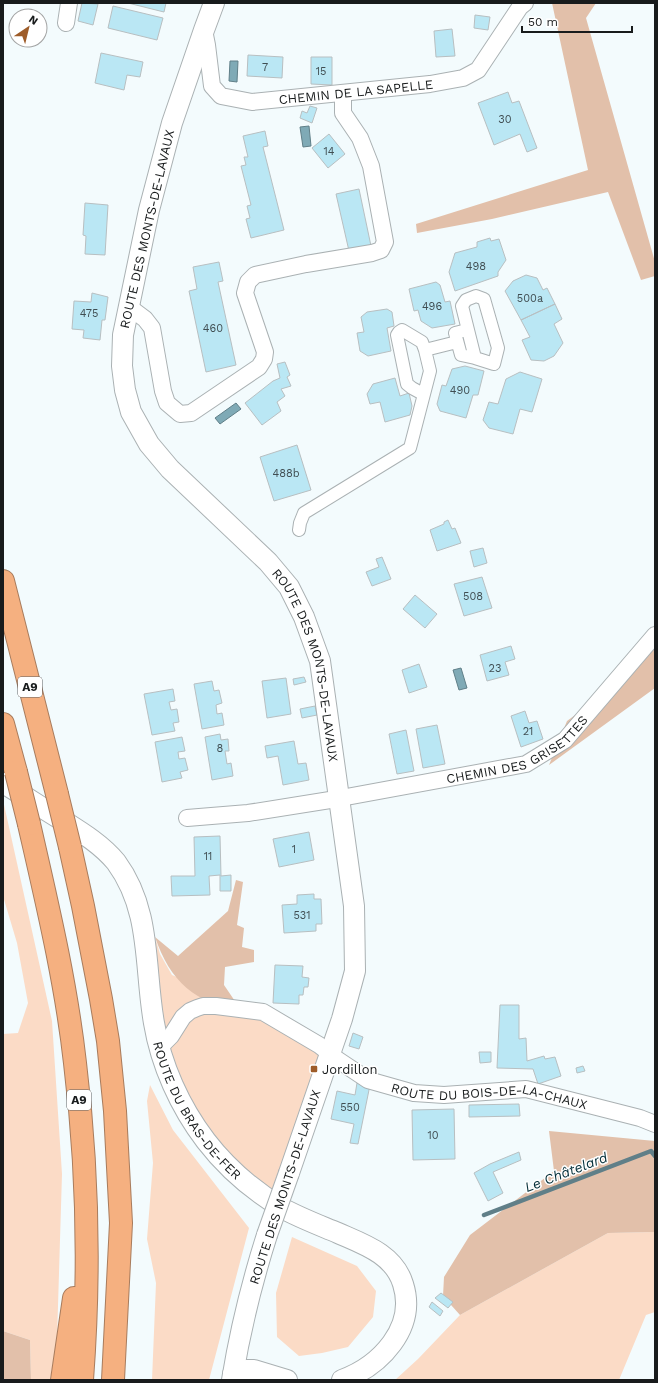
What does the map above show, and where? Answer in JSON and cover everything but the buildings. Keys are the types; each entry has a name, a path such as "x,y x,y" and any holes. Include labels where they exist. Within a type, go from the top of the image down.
{"highway":[{"name":"A9","path":"3,581 70,847 92,951 108,1041 115,1118 121,1224 113,1380"},
{"name":"A9","path":"3,724 9,778 28,824 47,903 65,996 75,1062 82,1123 87,1243 86,1317 82,1380"},
{"path":"62,1380 86,1200"},
{"path":"121,1224 126,1380"}],"street":[{"path":"66,23 69,3"},
{"name":"ROUTE DES MONTS-DE-LAVAUX","path":"214,3 172,123 149,210 123,335 122,366 125,390 131,412 149,444 170,469 268,562 289,587 304,617 320,662 340,798 354,906 355,971 349,997 256,1269 248,1301 235,1378"},
{"name":"CHEMIN DE LA SAPELLE","path":"204,30 212,86 221,96 252,102 343,94 430,84 463,78 478,70 520,7 525,3"},
{"path":"129,307 145,319 152,328 166,403 180,414 191,413 258,367 264,359 265,352 245,293 248,282 255,275 381,250 385,242 371,166 360,138 343,113 343,94"},
{"path":"467,330 455,333 461,354 474,358 494,364 498,348 484,299 476,296 466,300 462,306 474,358"},
{"path":"299,530 304,513 410,448 430,371 422,342 402,330 397,335 407,384 423,394"},
{"path":"425,350 457,342"},
{"name":"CHEMIN DES GRISETTES","path":"187,818 248,813 526,764 565,740 655,635"},
{"name":"ROUTE DU BRAS-DE-FER","path":"9,778 92,839 105,850 123,873 135,897 144,928 154,1021 159,1048 171,1079 185,1108 207,1143 228,1165 253,1187 282,1207 304,1219 371,1248 383,1255 401,1278 405,1290 406,1306 402,1327 397,1337 384,1353 370,1366 342,1380"},
{"name":"ROUTE DU BOIS-DE-LA-CHAUX","path":"159,1048 171,1036 183,1017 190,1011 203,1006 216,1006 263,1012 319,1045 368,1080 414,1093 444,1095 526,1089 640,1118 655,1124"},
{"path":"235,1378 246,1370 254,1370 287,1380"}],"shaded area":[{"path":"552,3 596,3 586,18 655,262 655,276 641,280 608,192 492,219 417,233 416,224 588,170"},
{"path":"655,628 655,688 549,765 567,721 613,687"},
{"path":"3,800 52,1021 62,1174 57,1339 50,1380 31,1380 30,1340 3,1331 3,1034 18,1033 28,1003 17,943 3,896"},
{"path":"236,880 243,882 237,925 244,928 242,947 254,950 254,962 225,967 224,985 241,1010 210,1002 186,988 168,966 155,937 178,956 228,911"},
{"path":"155,937 160,954 172,975 263,1012 330,1053 281,1194 268,1188 236,1161 207,1129 190,1099 169,1051 161,1011"},
{"path":"150,1085 173,1130 249,1228 209,1380 152,1380 156,1283 147,1239 153,1163 147,1101"},
{"path":"549,1131 655,1141 655,1232 608,1233 460,1315 443,1296 444,1277 470,1235 554,1171"},
{"path":"655,1232 655,1312 646,1315 619,1380 395,1380 418,1359 460,1315 608,1233"},
{"path":"292,1237 357,1266 376,1291 373,1317 348,1347 322,1353 299,1356 277,1337 276,1293"},
{"path":"3,1331 30,1340 31,1380 3,1380"}],"water":[{"path":"230,61 238,61 237,82 229,81"},
{"path":"309,126 311,146 303,147 300,127"},
{"path":"236,403 241,409 220,424 215,418"},
{"path":"461,668 467,688 459,690 453,670"}],"waterway":[{"name":"Le Châtelard","path":"484,1215 651,1151 655,1156"}],"place":[{"name":"Jordillon","path":"314,1069"}]}
